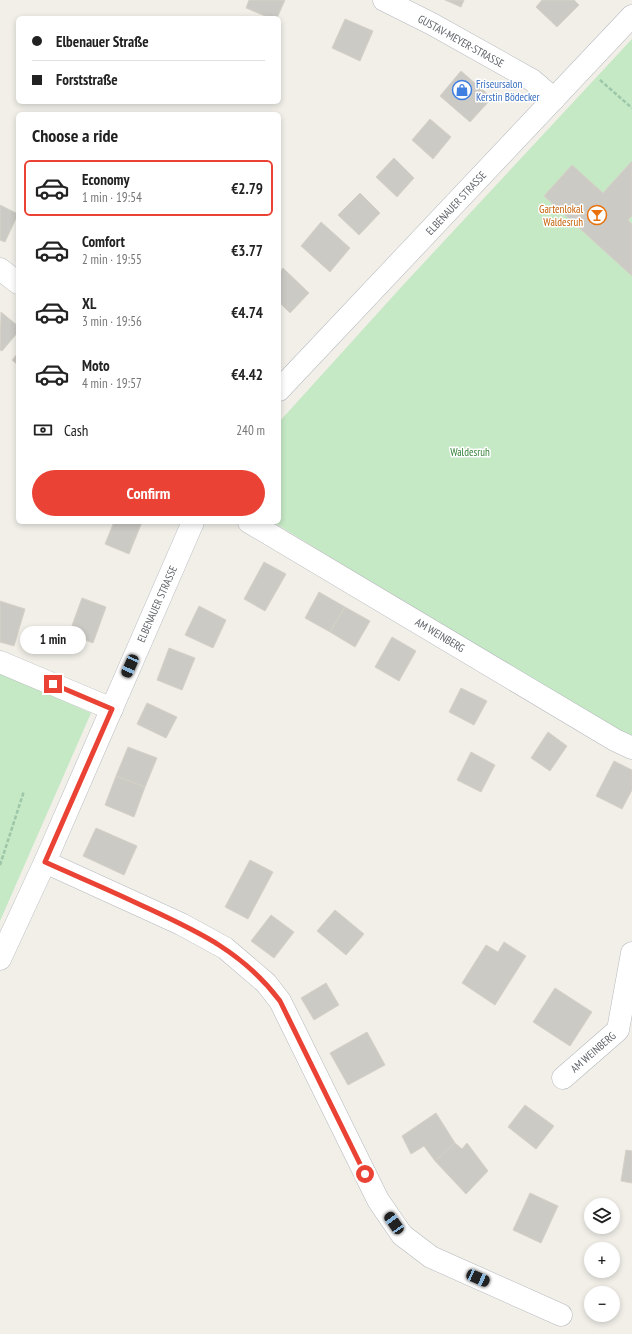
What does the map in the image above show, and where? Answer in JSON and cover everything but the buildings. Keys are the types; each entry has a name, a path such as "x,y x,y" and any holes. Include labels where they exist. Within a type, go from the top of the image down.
{"street":[{"name":"GUSTAV-MEYER-STRASSE","path":"384,0 432,24 532,80 554,99"},
{"name":"ELBENAUER STRASSE","path":"281,388 632,16"},
{"path":"0,269 16,281"},
{"name":"ELBENAUER STRASSE","path":"0,959 45,862 192,524"},
{"name":"AM WEINBERG","path":"252,524 615,740 632,748"},
{"path":"0,662 112,709"},
{"path":"45,862 181,924 225,948 249,967 266,983 280,1001 378,1200 402,1235 431,1257 561,1315"},
{"name":"AM WEINBERG","path":"563,1078 618,1030 632,953"}],"path":[{"path":"585,66 632,108"},
{"path":"0,865 24,792"}],"green space":[{"name":"Waldesruh","path":"632,39 632,742 276,524 281,524 281,420 405,283"},
{"path":"0,673 91,713 0,921"}],"place":[{"name":"Friseursalon Kerstin Bödecker","path":"462,90"},
{"name":"Gartenlokal Waldesruh","path":"597,215"}],"route":[{"path":"53,684 112,709 45,862 114,892 181,924 225,948 266,983 280,1001 365,1174"}]}
